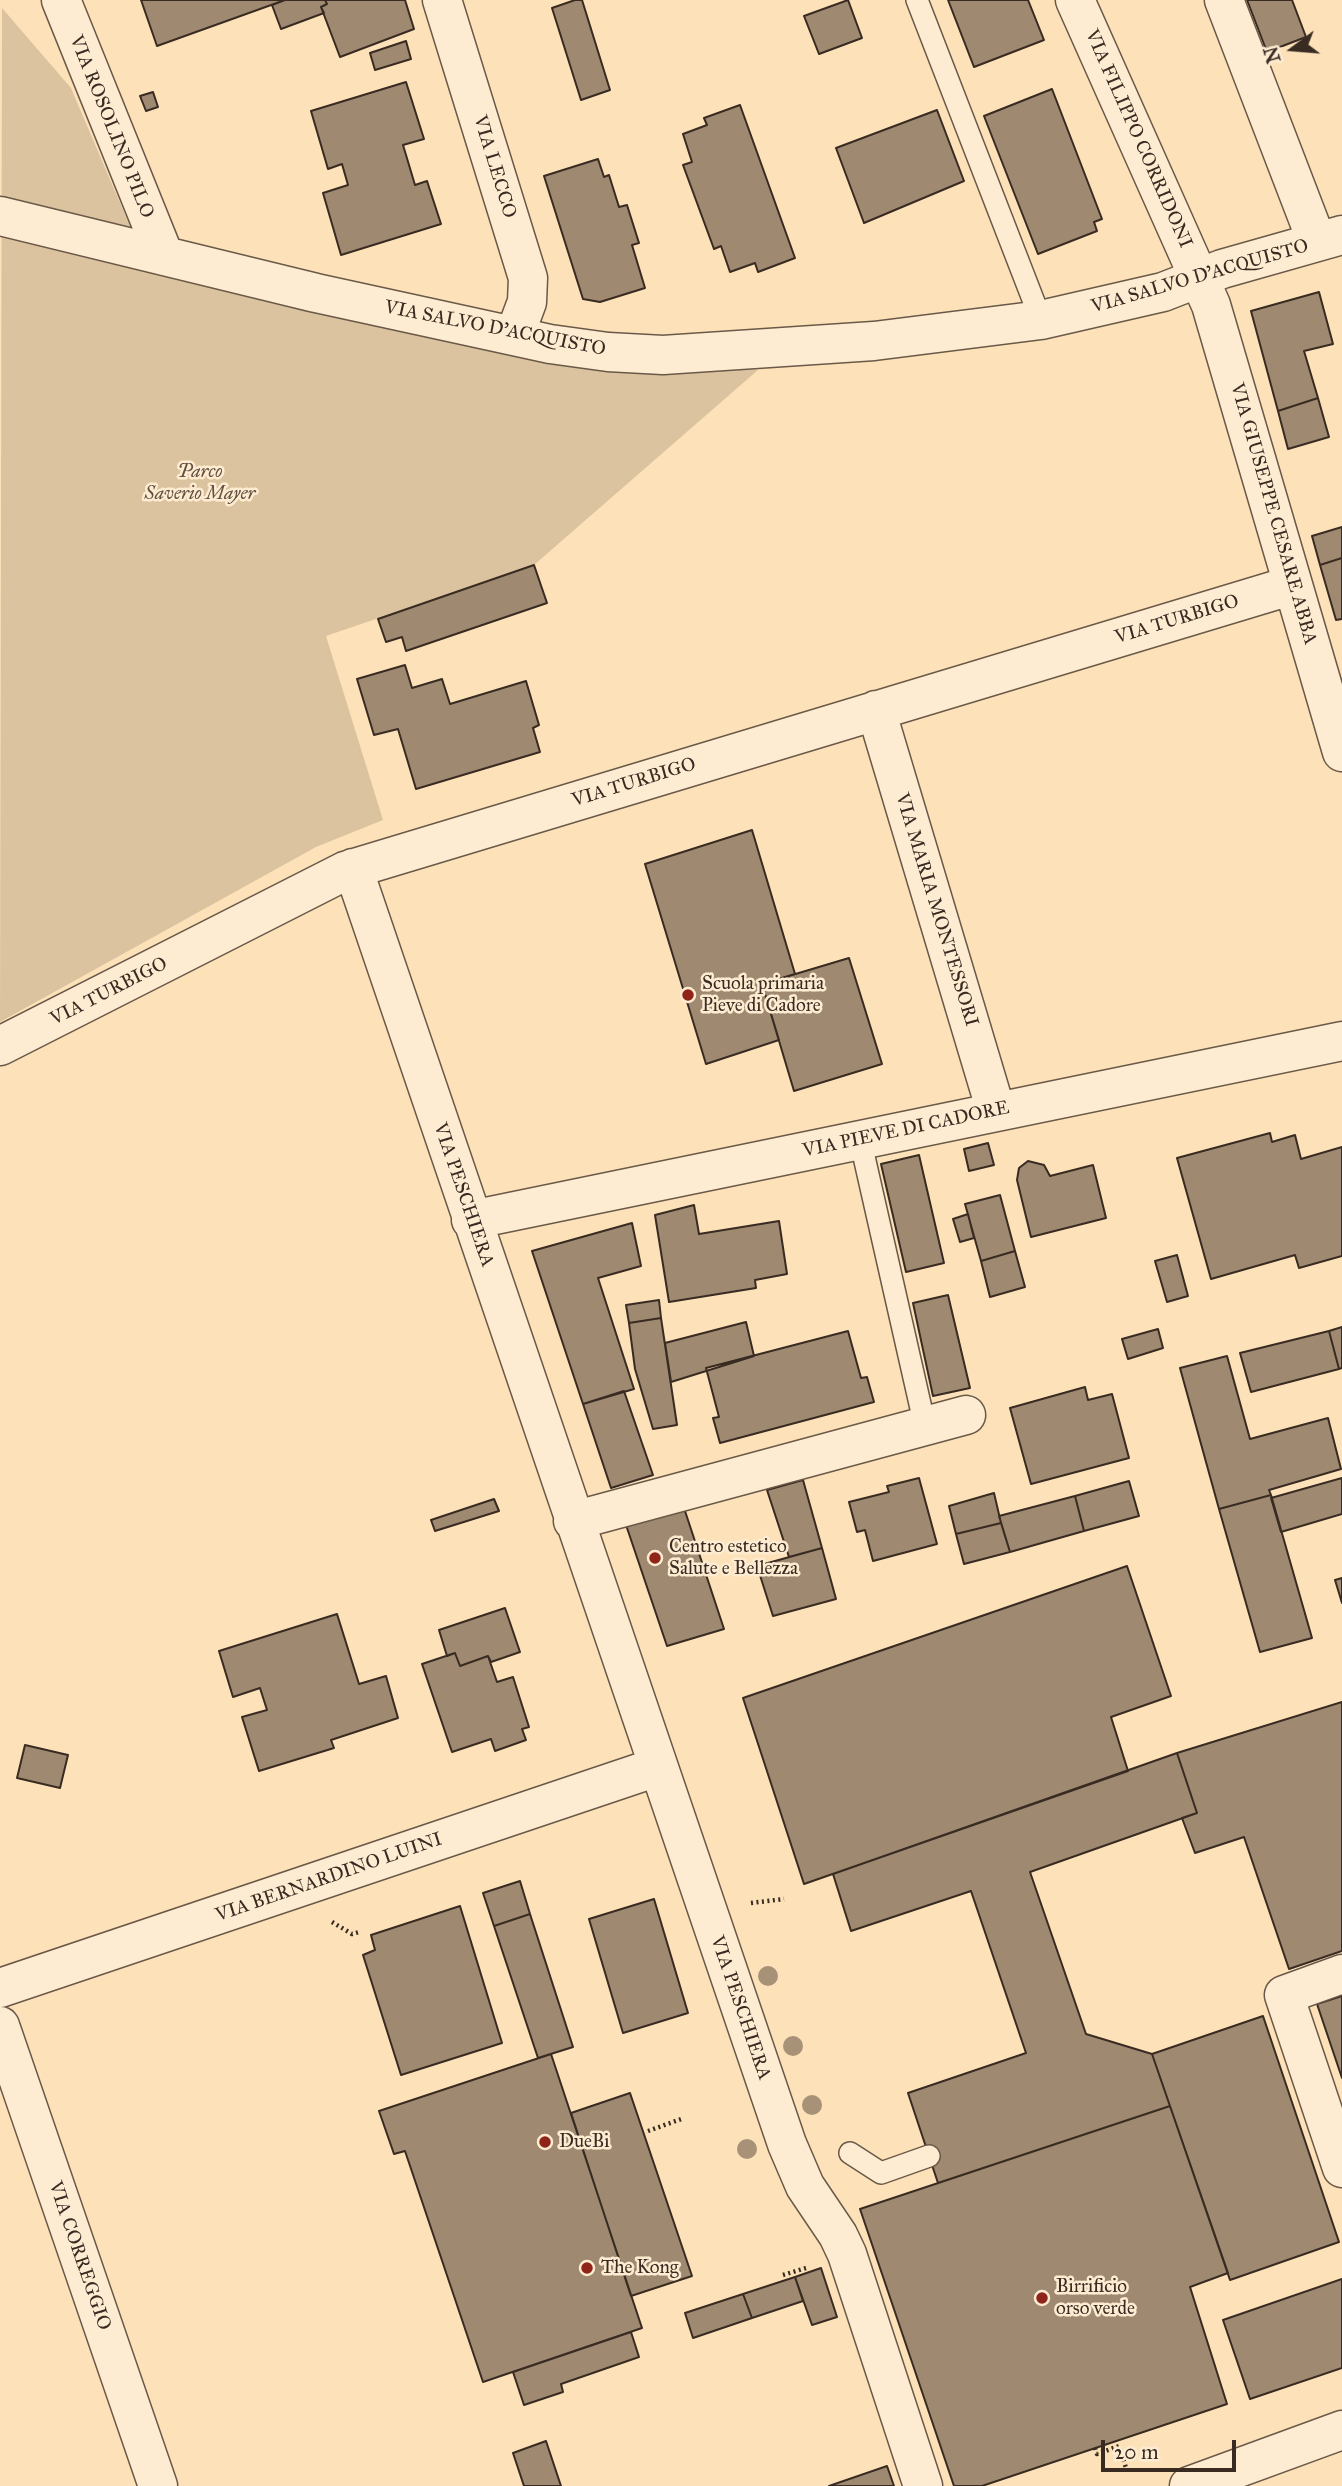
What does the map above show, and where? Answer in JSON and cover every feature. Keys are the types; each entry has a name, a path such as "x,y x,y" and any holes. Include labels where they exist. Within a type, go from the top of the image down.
{"street":[{"name":"VIA ROSOLINO PILO","path":"61,0 163,253"},
{"name":"VIA LECCO","path":"442,0 528,278 529,294 515,334"},
{"name":"VIA FILIPPO CORRIDONI","path":"1075,0 1200,278"},
{"name":"VIA SALVO D'ACQUISTO","path":"0,216 163,253 316,293 579,349 663,355 874,341 1041,320 1126,302 1330,239 1224,0"},
{"name":"VIA GIUSEPPE CESARE ABBA","path":"1200,278 1221,334 1342,751"},
{"name":"VIA TURBIGO","path":"0,1046 353,868 1293,584"},
{"name":"VIA MARIA MONTESSORI","path":"876,709 996,1111"},
{"name":"VIA PESCHIERA","path":"353,868 787,2144 805,2186 838,2235 847,2254 923,2486"},
{"name":"VIA PIEVE DI CADORE","path":"471,1220 1342,1041"},
{"path":"573,1521 966,1415"},
{"name":"VIA BERNARDINO LUINI","path":"0,1988 657,1767"},
{"path":"1342,1974 1284,1994 1342,2168"},
{"name":"VIA CORREGGIO","path":"0,2026 158,2486"},
{"path":"1189,2486 1342,2430"}],"lane":[{"path":"917,0 1041,320"},
{"path":"860,1139 925,1426"},
{"path":"850,2153 881,2173 929,2156"}],"path":[{"path":"745,1904 784,1899"},
{"path":"325,1918 352,1934 359,1932"},
{"path":"648,2131 684,2118"},
{"path":"1095,2448 1097,2454 1119,2446 1128,2471"}],"green space":[{"name":"Parco Saverio Mayer","path":"2,8 71,88 147,266 758,370 534,565 326,636 383,820 316,847 0,1022"}],"building":[{"path":"141,0 285,0 157,46"},
{"path":"285,0 325,0 327,4 321,7 324,13 281,29 272,5"},
{"path":"325,0 405,0 414,29 340,57 321,7 327,4"},
{"path":"582,0 610,90 581,100 552,8"},
{"path":"848,0 862,38 819,54 804,16"},
{"path":"948,0 1028,0 1044,40 974,67"},
{"path":"1247,0 1292,0 1306,37 1267,52"},
{"path":"406,41 411,59 375,70 370,53"},
{"path":"406,82 424,139 403,145 415,185 427,181 441,224 341,255 323,193 348,185 342,164 328,169 311,111"},
{"path":"1052,89 1102,219 1094,222 1097,231 1038,254 984,116"},
{"path":"153,92 158,107 146,111 140,96"},
{"path":"740,105 795,258 758,272 755,263 730,272 721,246 714,249 683,165 692,162 683,134 707,125 704,118"},
{"path":"937,110 964,181 864,223 836,148"},
{"path":"598,159 604,177 609,175 619,207 627,205 639,243 632,245 645,288 600,302 583,299 544,176"},
{"path":"1319,292 1333,344 1304,351 1318,398 1278,411 1251,311"},
{"path":"1318,398 1329,437 1288,449 1278,411"},
{"path":"1342,527 1342,558 1320,565 1312,536"},
{"path":"1342,558 1342,619 1336,620 1320,565"},
{"path":"534,565 547,603 406,651 402,637 386,642 378,619"},
{"path":"405,665 412,688 442,679 450,704 526,681 539,725 533,728 540,752 416,789 398,729 374,735 357,679"},
{"path":"752,830 795,974 762,984 779,1040 706,1064 645,864"},
{"path":"849,958 882,1064 794,1091 762,984"},
{"path":"1270,1133 1272,1142 1295,1135 1301,1159 1342,1147 1342,1256 1299,1268 1295,1255 1211,1279 1177,1158"},
{"path":"988,1143 994,1165 969,1171 964,1149"},
{"path":"919,1155 944,1263 906,1272 881,1164"},
{"path":"1028,1161 1044,1165 1050,1176 1093,1165 1106,1218 1031,1237 1017,1180 1019,1168"},
{"path":"1000,1195 1015,1251 981,1261 965,1204"},
{"path":"694,1205 699,1234 779,1221 787,1274 755,1280 756,1288 669,1302 655,1215"},
{"path":"968,1214 974,1238 960,1242 953,1219"},
{"path":"632,1223 641,1266 598,1278 634,1389 583,1404 532,1251"},
{"path":"1015,1251 1025,1287 990,1297 981,1261"},
{"path":"1177,1255 1188,1296 1167,1302 1155,1261"},
{"path":"948,1295 970,1388 933,1396 913,1303"},
{"path":"659,1300 661,1318 629,1323 626,1305"},
{"path":"661,1318 677,1425 653,1429 635,1369 629,1323"},
{"path":"746,1322 754,1356 671,1382 665,1343"},
{"path":"1342,1327 1342,1368 1339,1369 1329,1331"},
{"path":"1158,1329 1163,1348 1128,1359 1122,1339"},
{"path":"848,1331 861,1378 867,1377 874,1402 720,1443 713,1418 719,1417 706,1368"},
{"path":"1329,1331 1339,1369 1251,1392 1240,1353"},
{"path":"1227,1356 1250,1439 1328,1418 1341,1469 1269,1490 1271,1495 1219,1509 1180,1368"},
{"path":"1085,1387 1088,1400 1112,1394 1129,1458 1031,1484 1010,1408"},
{"path":"624,1391 653,1475 611,1488 583,1404"},
{"path":"919,1478 937,1544 873,1561 865,1530 857,1532 849,1502 889,1492 887,1486"},
{"path":"1342,1478 1342,1514 1281,1532 1271,1498"},
{"path":"803,1480 822,1548 789,1557 767,1490"},
{"path":"1129,1481 1139,1516 1084,1531 1075,1496"},
{"path":"994,1493 1001,1523 956,1534 949,1506"},
{"path":"1271,1495 1312,1638 1260,1652 1219,1509"},
{"path":"1075,1496 1084,1531 1010,1552 999,1516"},
{"path":"494,1499 499,1511 435,1531 431,1520"},
{"path":"684,1508 724,1629 667,1646 626,1525"},
{"path":"1001,1523 1010,1552 964,1564 956,1534"},
{"path":"822,1548 836,1599 773,1616 757,1566"},
{"path":"1127,1566 1171,1696 1111,1717 1128,1771 804,1884 743,1698"},
{"path":"1342,1578 1342,1603 1335,1580"},
{"path":"505,1608 520,1652 491,1662 488,1656 460,1666 455,1653 447,1656 439,1630"},
{"path":"337,1614 359,1684 386,1676 398,1718 331,1740 334,1748 259,1771 242,1717 267,1710 260,1688 233,1697 219,1651"},
{"path":"455,1653 460,1666 488,1656 497,1682 513,1677 529,1727 522,1729 526,1740 495,1751 491,1739 452,1752 422,1664"},
{"path":"1342,1702 1342,1951 1289,1969 1244,1837 1195,1853 1182,1818 1197,1813 1177,1753"},
{"path":"25,1745 68,1755 60,1788 17,1778"},
{"path":"1177,1753 1197,1813 1030,1872 1086,2034 1152,2054 1170,2106 938,2183 908,2093 1026,2053 971,1891 851,1931 833,1874"},
{"path":"520,1881 530,1914 494,1926 483,1893"},
{"path":"654,1899 688,2013 623,2033 589,1919"},
{"path":"460,1906 502,2043 401,2075 363,1955 375,1950 371,1935"},
{"path":"530,1914 573,2047 538,2058 494,1926"},
{"path":"1342,1996 1342,2078 1317,2004"},
{"path":"1263,2016 1339,2242 1230,2280 1152,2054"},
{"path":"551,2054 642,2328 483,2382 405,2151 394,2154 379,2111"},
{"path":"630,2093 692,2276 631,2296 571,2113"},
{"name":"Birrificio orso verde","path":"1170,2106 1228,2273 1190,2287 1227,2404 982,2486 954,2486 860,2209"},
{"path":"821,2268 837,2317 812,2325 795,2277"},
{"path":"795,2277 803,2301 752,2318 743,2294"},
{"path":"1342,2279 1342,2368 1250,2399 1223,2320"},
{"path":"743,2294 752,2318 693,2338 685,2313"},
{"path":"631,2332 639,2357 561,2384 563,2392 524,2405 513,2372"},
{"path":"546,2441 561,2486 524,2486 513,2453"},
{"path":"887,2466 894,2486 829,2486"}],"place":[{"name":"Scuola primaria Pieve di Cadore","path":"688,995"},
{"name":"Centro estetico Salute e Bellezza","path":"655,1558"},
{"name":"DueBi","path":"545,2142"},
{"name":"The Kong","path":"587,2268"},
{"name":"Birrificio orso verde","path":"1042,2298"}]}
